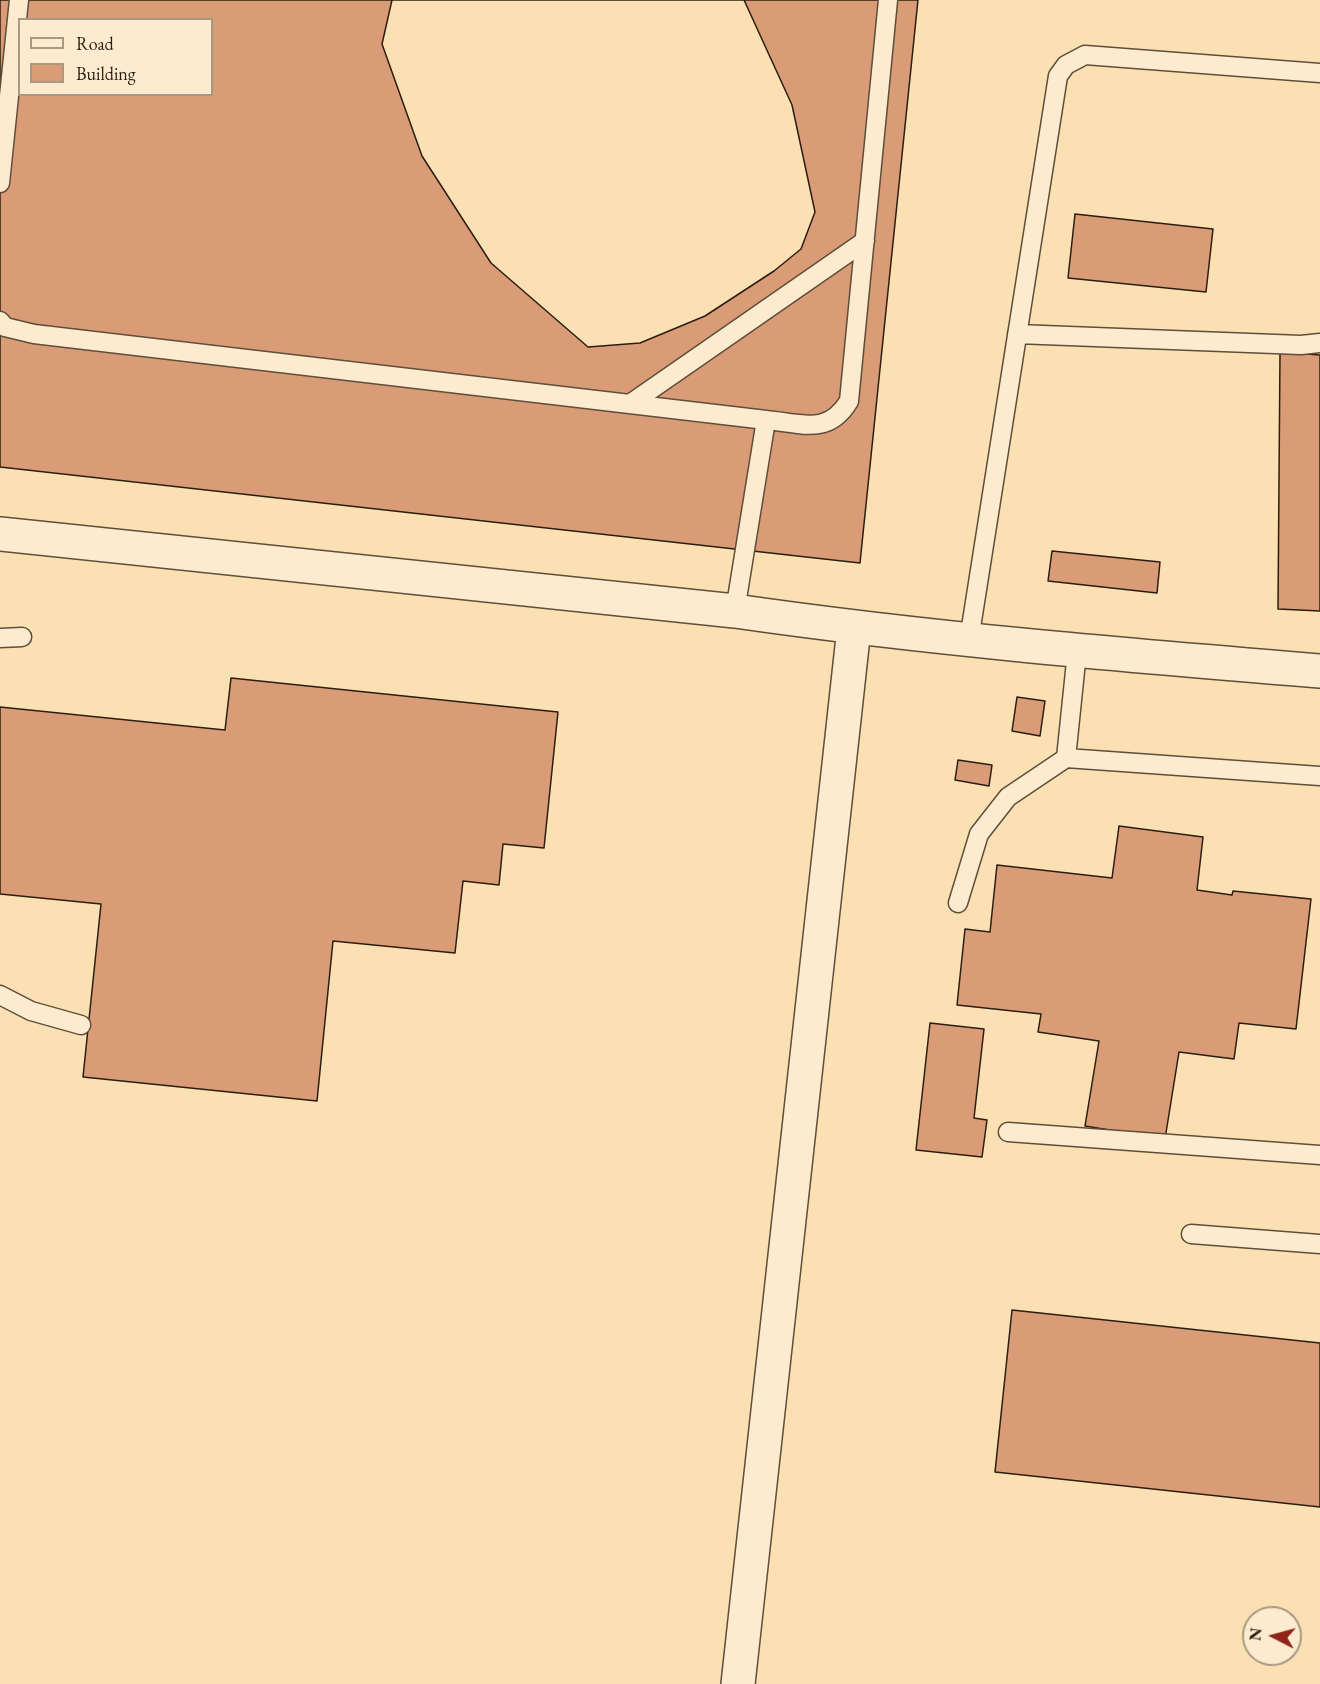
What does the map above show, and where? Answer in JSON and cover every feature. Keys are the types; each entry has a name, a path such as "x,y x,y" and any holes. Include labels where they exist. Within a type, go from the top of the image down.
{"street":[{"path":"0,534 735,611 854,628 1077,652 1320,671"},
{"path":"738,1684 854,628"}],"lane":[{"path":"0,183 19,0"},
{"path":"0,321 5,327 34,334 766,420 817,425 831,422 842,413 849,400 888,0"},
{"path":"969,640 1052,102 1058,76 1066,65 1085,55 1320,73"},
{"path":"630,404 865,241"},
{"path":"1017,334 1301,345 1320,343"},
{"path":"735,611 766,420"},
{"path":"0,638 22,637"},
{"path":"1066,758 1077,652"},
{"path":"958,903 979,834 1008,797 1066,758 1320,776"},
{"path":"0,995 31,1011 81,1025"},
{"path":"1008,1132 1320,1155"},
{"path":"1191,1234 1320,1244"}],"building":[{"path":"0,0 918,0 860,563 0,467"},
{"path":"392,0 744,0 792,105 815,212 801,249 774,271 705,316 640,343 588,347 491,263 422,156 382,44"},
{"path":"1075,214 1213,229 1206,292 1068,278"},
{"path":"1280,352 1320,355 1320,611 1278,609"},
{"path":"1052,551 1160,562 1157,593 1048,581"},
{"path":"231,678 558,712 544,848 503,844 499,885 463,881 455,953 333,941 317,1101 83,1077 101,904 0,894 0,707 225,730"},
{"path":"1017,697 1045,701 1040,736 1012,731"},
{"path":"958,760 992,765 989,786 955,780"},
{"path":"1119,826 1203,837 1197,890 1232,895 1233,891 1311,899 1296,1029 1239,1023 1234,1059 1179,1052 1165,1139 1085,1126 1099,1041 1038,1032 1041,1014 957,1005 965,929 990,932 997,865 1112,878"},
{"path":"930,1023 984,1029 974,1118 987,1120 982,1157 916,1150"},
{"path":"1012,1310 1320,1343 1320,1507 995,1472"}]}
